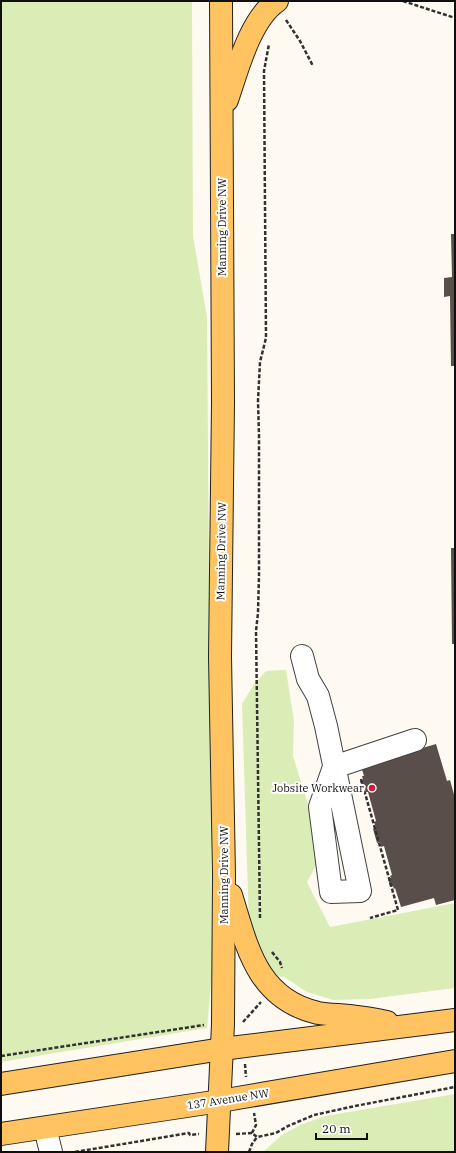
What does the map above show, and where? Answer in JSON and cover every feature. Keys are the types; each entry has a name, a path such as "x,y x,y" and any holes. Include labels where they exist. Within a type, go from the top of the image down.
{"main road":[{"name":"Manning Drive NW","path":"217,1152 222,1049 224,874 220,657 223,402 221,1"},
{"path":"222,116 251,32 261,18 282,12"},
{"path":"224,874 248,950 257,969 274,990 297,1006 316,1012 334,1016 356,1016 406,1026"},
{"path":"1,1084 222,1049 455,1020"},
{"name":"137 Avenue NW","path":"1,1134 220,1101 455,1061"}],"lane":[{"path":"302,656 308,679 318,696 326,726 360,891 331,892 320,806 334,767"},
{"path":"334,767 415,740"},
{"path":"44,1128 51,1152"}],"path":[{"path":"403,1 455,18"},
{"path":"282,12 283,24"},
{"path":"282,12 313,66"},
{"path":"260,924 256,644 259,575 260,436 258,401 260,362 266,338 264,71 269,44 272,40"},
{"path":"360,774 398,910 370,918"},
{"path":"271,951 280,962 283,969"},
{"path":"242,1022 263,1001"},
{"path":"1,1056 204,1025"},
{"path":"249,1152 257,1137 276,1133 314,1115 455,1087"},
{"path":"75,1152 189,1133 190,1135 194,1134"},
{"path":"252,1133 257,1137"}],"green space":[{"path":"1,1 192,1 193,236 207,317 212,974 207,1028 1,1062"},
{"path":"286,670 294,721 293,756 323,853 307,882 330,927 455,903 455,988 370,999 333,1000 307,992 284,977 272,976 249,926 242,704 254,684 266,671"},
{"path":"455,1094 455,1152 263,1152 282,1135 300,1125 325,1116"}],"building":[{"path":"451,234 455,234 455,366 451,366 450,296 444,297 444,278 452,277"},
{"path":"451,548 455,548 455,644 452,644"},
{"path":"436,744 447,781 450,780 455,798 455,900 436,905 434,898 401,907 395,888 394,889 393,886 390,887 388,878 391,878 390,876 392,875 384,846 381,847 380,842 377,843 373,829 376,828 374,822 376,821 368,792 363,789 360,781 363,780 362,776 364,776 361,766"}],"place":[{"name":"Jobsite Workwear","path":"372,788"}]}
